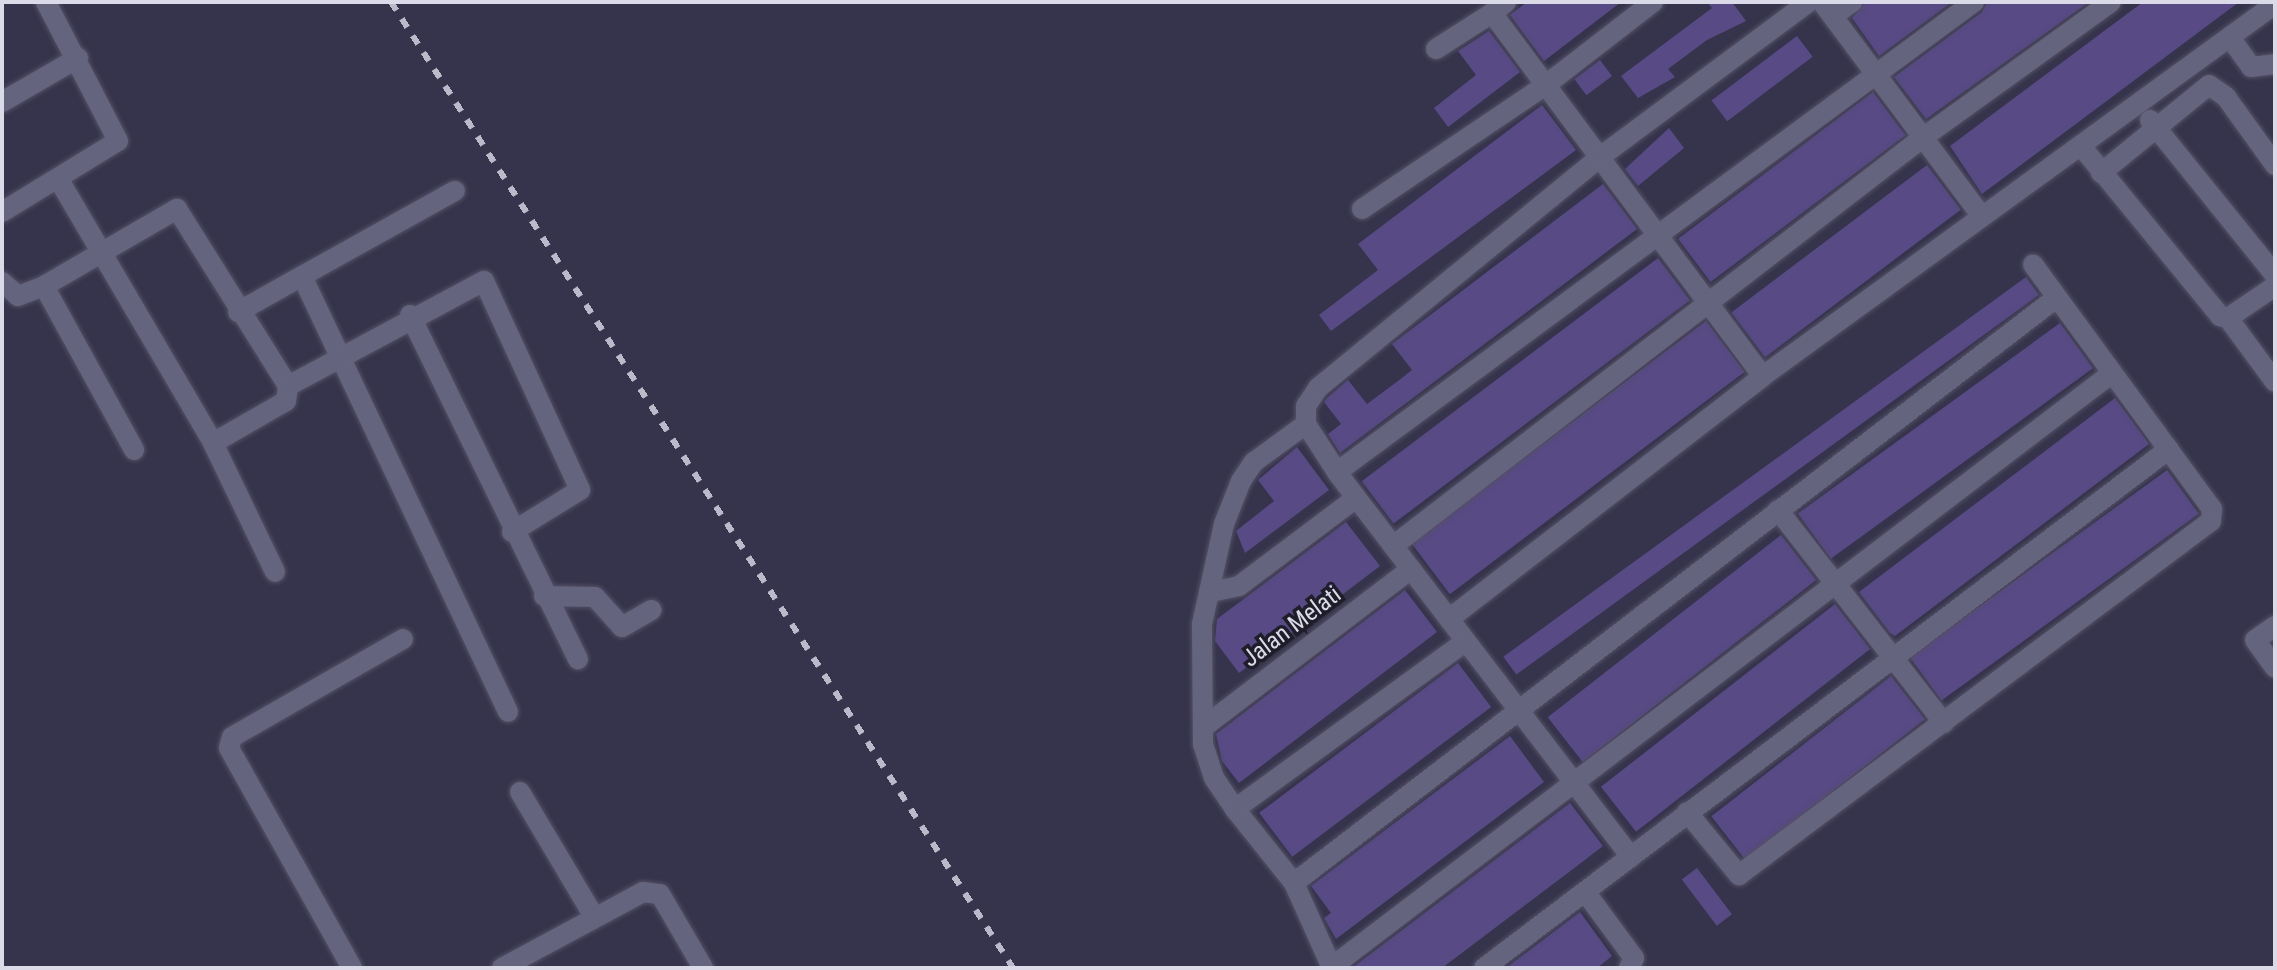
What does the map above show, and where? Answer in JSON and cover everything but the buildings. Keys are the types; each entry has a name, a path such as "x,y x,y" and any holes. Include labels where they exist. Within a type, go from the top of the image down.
{"street":[{"path":"2,212 59,180 118,141 78,58 46,2"},
{"path":"1362,209 1547,84 1653,2"},
{"path":"1631,857 1571,786 1337,472 1306,424 1306,406 1318,388 1600,157 1809,2"},
{"path":"1852,2 1828,9 1921,139 1981,215"},
{"path":"1337,472 1657,232 1974,2"},
{"path":"1393,546 1921,139 2111,2"},
{"path":"1449,619 1763,376 1981,215 2139,108 2275,4"},
{"path":"1436,49 1499,7 1547,84 1708,306 1763,376"},
{"path":"2231,39 2251,67 2261,70 2275,64"},
{"path":"2,102 78,58"},
{"path":"2101,173 2209,85 2217,87 2275,165"},
{"path":"2139,108 2275,275"},
{"path":"2081,146 2216,313 2228,318 2275,382"},
{"path":"59,180 213,443 275,572"},
{"path":"238,312 455,191"},
{"path":"2,282 18,296 44,286 177,209 238,312 288,386 286,401 213,443"},
{"path":"1687,812 1739,875 2211,521 2212,509 2033,264"},
{"path":"302,276 508,712"},
{"path":"288,386 341,361 410,315 479,281 488,284 580,490 512,532"},
{"path":"44,286 134,450"},
{"path":"2228,318 2275,286"},
{"path":"1294,883 2056,298"},
{"path":"410,315 512,532 578,659"},
{"path":"1306,424 1254,462 1241,481 1224,524 1202,624 1203,744 1214,778 1294,883 1332,967 2111,374"},
{"path":"1484,968 1586,893 1894,654 2169,449"},
{"path":"1211,592 1239,586 1356,498"},
{"path":"1778,510 1894,654 1944,723"},
{"name":"Jalan Melati","path":"1205,726 1411,569"},
{"path":"544,596 595,597 622,627 652,610"},
{"path":"2275,626 2255,640 2275,668"},
{"path":"352,968 229,748 232,737 403,639"},
{"path":"1235,809 1465,642"},
{"path":"520,792 593,915"},
{"path":"502,968 631,892 660,894 703,968"},
{"path":"1586,893 1634,958 1629,968"}],"railway":[{"path":"391,2 1013,968"}]}
